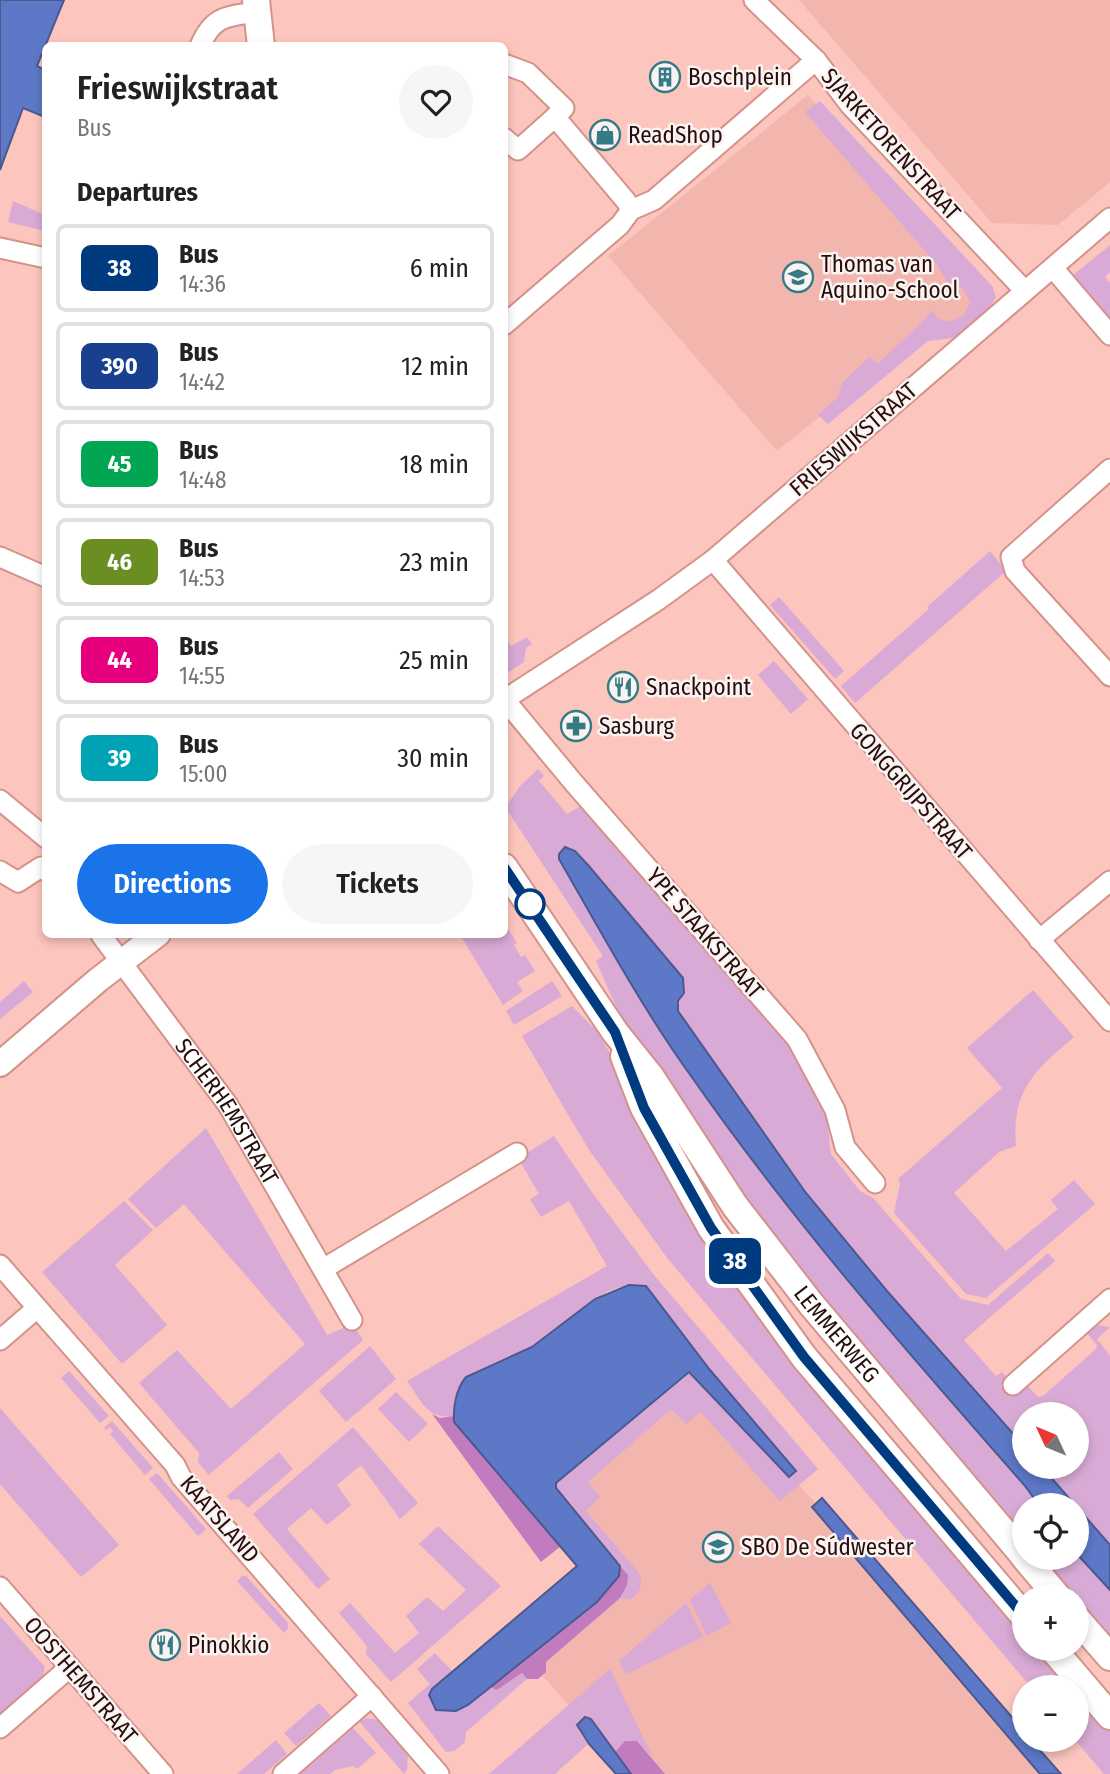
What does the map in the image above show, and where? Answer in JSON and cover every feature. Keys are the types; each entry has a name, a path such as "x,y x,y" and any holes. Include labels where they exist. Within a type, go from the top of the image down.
{"main road":[{"path":"257,6 261,42"},
{"name":"LEMMERWEG","path":"508,873 615,1032 651,1077 735,1206 811,1304 1012,1543"},
{"name":"LEMMERWEG","path":"615,1032 644,1108 711,1228 804,1357 1012,1602"},
{"name":"LEMMERWEG","path":"1035,1570 1048,1584"},
{"path":"1089,1633 1110,1657"},
{"path":"1063,1661 1110,1716"}],"street":[{"name":"SJARKETORENSTRAAT","path":"754,0 816,60 850,105 1024,291"},
{"path":"202,42 209,27 219,19 257,6"},
{"path":"508,322 620,225 631,210 654,200 816,60"},
{"path":"508,65 527,72 564,108 519,150 508,141"},
{"path":"555,117 631,210"},
{"name":"FRIESWIJKSTRAAT","path":"508,698 658,600 713,560 1110,219"},
{"path":"0,248 42,257"},
{"path":"1053,268 1110,335"},
{"path":"1110,469 1011,557 1015,570 1110,676"},
{"name":"GONGGRIJPSTRAAT","path":"713,560 1110,1021"},
{"path":"8,561 42,575"},
{"name":"YPE STAAKSTRAAT","path":"508,704 797,1039 835,1110 845,1147 875,1183"},
{"path":"0,800 42,835"},
{"path":"0,871 18,882 42,864"},
{"path":"1039,940 1110,881"},
{"name":"SCHERHEMSTRAAT","path":"103,938 229,1105 352,1320"},
{"path":"0,1064 153,938"},
{"path":"323,1269 517,1153"},
{"name":"KAATSLAND","path":"0,1265 372,1696 431,1771"},
{"path":"0,1340 37,1308"},
{"path":"1013,1385 1107,1308"},
{"name":"OOSTHEMSTRAAT","path":"0,1587 163,1774"},
{"path":"0,1728 70,1667"},
{"path":"282,1774 372,1696"}],"shaded area":[{"path":"799,0 1110,0 1110,182 1058,225 992,223"},
{"name":"Thomas van Aquino-School","path":"808,95 988,297 955,329 931,327 777,451 608,256"},
{"path":"820,101 992,286 996,297 990,307 954,338 928,341 828,424 818,415 838,397 842,383 869,357 878,364 933,311 937,318 949,322 964,315 970,303 959,286 953,282 948,283 938,266 805,112"},
{"path":"13,201 42,214 42,230 8,222"},
{"path":"1110,245 1110,272 1105,277 1110,283 1110,319 1072,276"},
{"path":"990,551 1006,571 855,703 841,686"},
{"path":"779,597 844,671 835,679 770,605"},
{"path":"527,637 532,644 526,648 524,662 508,672 508,641 511,646"},
{"path":"774,661 808,699 791,714 758,675"},
{"path":"538,769 544,776 539,781 567,814 581,806 791,1048 826,1112 831,1154 860,1191 873,1198 961,1299 988,1305 1048,1253 1055,1261 964,1340 996,1376 1002,1372 1007,1378 1001,1387 1009,1395 1014,1396 1027,1385 1038,1397 1043,1396 1096,1349 1097,1345 1087,1333 1096,1325 1110,1327 1097,1339 1110,1356 1110,1545 1089,1521 1089,1493 1065,1493 1052,1479 1089,1479 1089,1402 1012,1402 1012,1432 887,1291 806,1193 678,1011 683,978 575,851 559,859 622,970 691,1077 730,1131 852,1286 1012,1471 1012,1479 1019,1479 1030,1493 1012,1493 1012,1530 787,1264 620,1016 596,961 603,956 508,812 508,803 521,785"},
{"path":"508,928 517,943 514,945 521,957 525,955 535,971 517,982 523,991 503,1005 462,938 508,938"},
{"path":"24,981 33,992 0,1019 0,1002"},
{"path":"552,981 562,996 514,1025 506,1011"},
{"path":"1033,990 1074,1037 1037,1071 1028,1083 1017,1110 1016,1146 999,1152 954,1193 1006,1251 1058,1209 1051,1200 1074,1180 1095,1204 986,1298 966,1294 894,1213 900,1184 898,1179 1002,1088 967,1048"},
{"path":"572,1006 597,1031 657,1153 1012,1611 1012,1661 1053,1661 1066,1675 1021,1675 668,1259 589,1150 522,1036"},
{"path":"206,1128 327,1335 353,1324 363,1340 209,1475 198,1462 199,1453 139,1383 177,1350 231,1409 305,1344 184,1204 156,1228 128,1199"},
{"path":"554,1136 654,1275 818,1469 780,1501 701,1412 686,1424 670,1410 588,1482 600,1497 586,1511 639,1573 640,1588 630,1600 620,1598 627,1585 623,1568 556,1488 556,1483 690,1372 789,1477 796,1471 710,1370 646,1286 620,1287 606,1292 532,1347 466,1377 453,1409 454,1416 431,1412 407,1381 607,1266 569,1201 541,1217 530,1199 539,1194 521,1163 525,1160 522,1156"},
{"path":"124,1201 153,1230 115,1265 167,1325 122,1364 42,1272"},
{"path":"370,1346 396,1379 346,1422 319,1391"},
{"name":"SBO De Súdwester","path":"678,1352 828,1517 1012,1730 1012,1752 1031,1752 1050,1774 631,1774 522,1653 607,1577 523,1476"},
{"path":"69,1371 109,1416 100,1423 61,1378"},
{"path":"396,1392 428,1424 409,1442 378,1409"},
{"path":"0,1408 119,1545 81,1577 0,1484"},
{"path":"432,1414 440,1418 454,1416 455,1422 561,1546 541,1562"},
{"path":"112,1421 153,1468 145,1475 110,1434 113,1431 110,1427 106,1430 104,1428"},
{"path":"353,1427 418,1503 400,1519 361,1465 337,1485 351,1505 327,1525 311,1508 287,1529 330,1579 318,1589 253,1514"},
{"path":"279,1452 293,1469 248,1508 239,1499 230,1500 227,1496"},
{"path":"157,1473 206,1529 198,1536 149,1479"},
{"path":"438,1526 501,1586 391,1682 366,1654 367,1646 339,1613 350,1603 395,1653 419,1633 406,1616 427,1597 443,1611 466,1590 419,1544"},
{"path":"620,1566 628,1575 627,1585 620,1598 546,1662 546,1672 538,1679 527,1679 522,1673 496,1690 491,1687 597,1602 619,1576"},
{"path":"1089,1567 1110,1590 1110,1645 1089,1620 1089,1584 1058,1584 1045,1570 1089,1570"},
{"path":"246,1576 288,1623 284,1633 237,1581"},
{"path":"710,1583 731,1623 707,1636 690,1600"},
{"path":"686,1603 703,1637 626,1674 619,1661"},
{"path":"0,1616 45,1667 43,1678 0,1716"},
{"path":"435,1653 453,1672 432,1689 468,1705 491,1687 496,1690 522,1673 527,1679 466,1732 465,1742 454,1751 446,1752 408,1703 430,1684 417,1669"},
{"path":"610,1669 653,1758 637,1741 625,1741 615,1752 592,1719 585,1717 578,1722 579,1731 588,1744 555,1774 489,1774"},
{"path":"1089,1702 1110,1726 1110,1774 1104,1774 1085,1752 1089,1752"},
{"path":"319,1703 331,1716 296,1746 284,1733"},
{"path":"367,1718 378,1720 408,1755 404,1774 359,1721"},
{"path":"353,1728 376,1753 357,1769 353,1766 335,1770 330,1774 300,1774"},
{"path":"276,1740 287,1754 264,1774 237,1774"},
{"path":"625,1741 637,1741 665,1774 631,1774 615,1752"}],"water":[{"path":"0,0 64,0 47,42 42,42 42,54 37,66 42,68 42,116 23,108 0,170"},
{"path":"565,847 575,851 683,978 684,993 678,1001 678,1011 806,1193 887,1291 1012,1432 1012,1471 852,1286 730,1130 639,997 559,859 559,854"},
{"path":"629,1285 646,1286 710,1370 796,1471 789,1477 689,1372 556,1483 556,1488 620,1566 619,1576 597,1602 468,1705 456,1711 436,1710 429,1695 432,1689 577,1566 454,1422 460,1387 466,1377 532,1347 595,1299"},
{"path":"1019,1479 1052,1479 1065,1493 1030,1493"},
{"path":"822,1498 1012,1717 1012,1741 812,1507"},
{"path":"1089,1521 1110,1545 1110,1590 1089,1567"},
{"path":"585,1717 591,1719 631,1774 616,1774 589,1744 577,1725"},
{"path":"1021,1752 1042,1752 1061,1774 1040,1774"}],"bus line":[{"name":"38","path":"508,873 615,1032 644,1108 711,1228 804,1357 1012,1602"}],"place":[{"name":"Boschplein","path":"665,77"},
{"name":"ReadShop","path":"605,135"},
{"name":"Thomas van Aquino-School","path":"798,277"},
{"name":"Snackpoint","path":"623,687"},
{"name":"Sasburg","path":"576,726"},
{"name":"SBO De Súdwester","path":"718,1547"},
{"name":"Pinokkio","path":"165,1645"}]}
